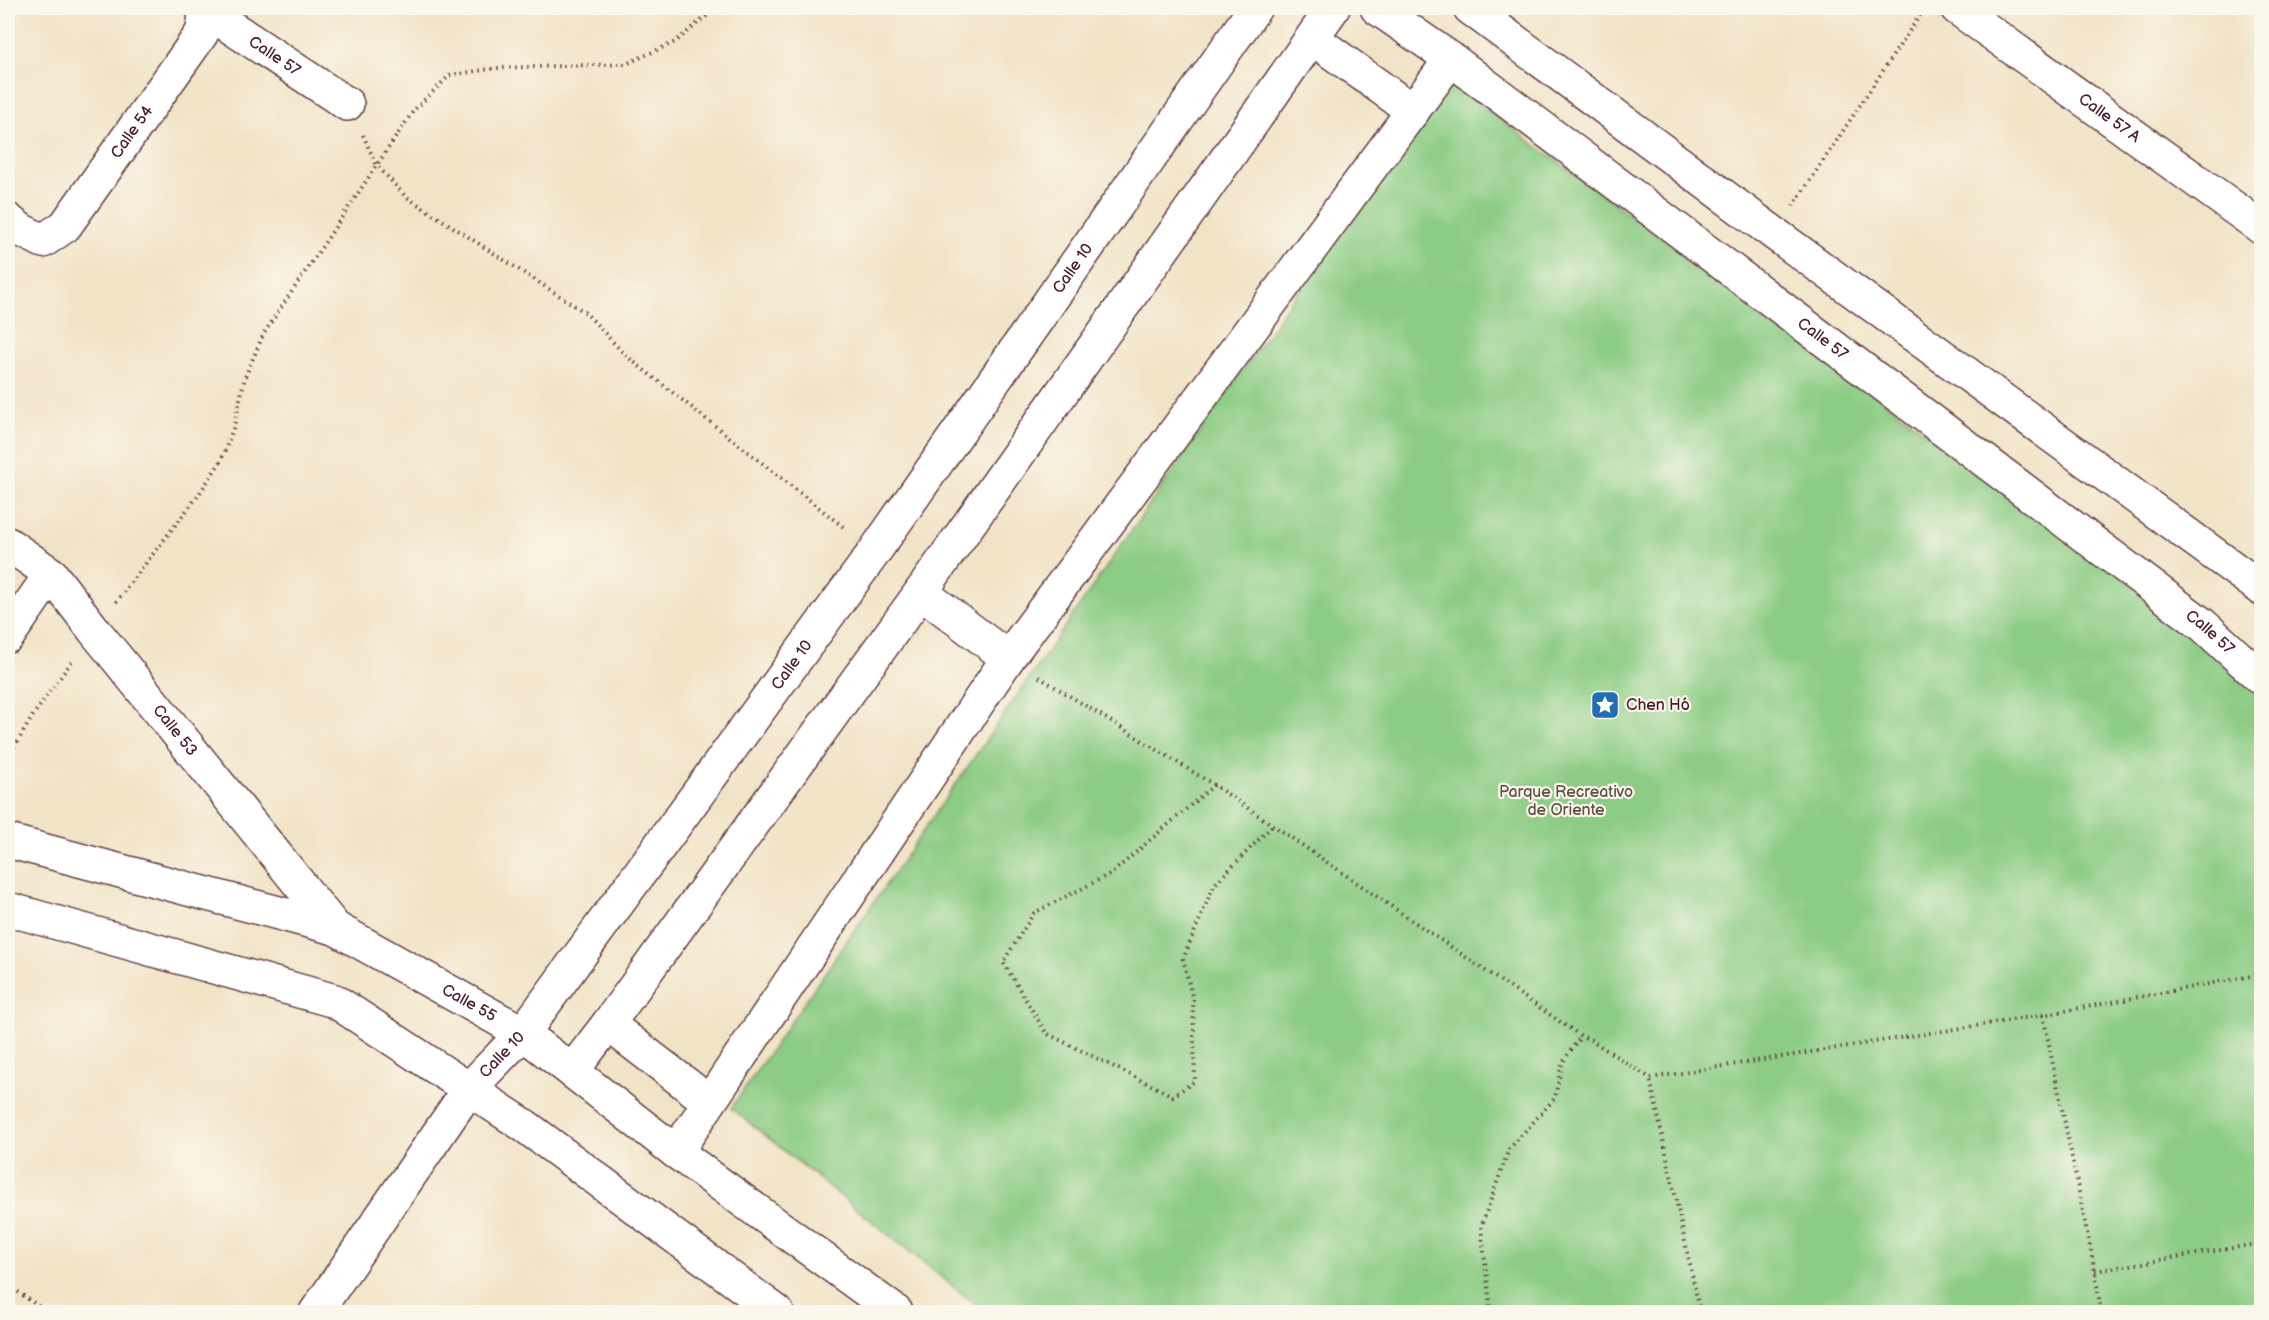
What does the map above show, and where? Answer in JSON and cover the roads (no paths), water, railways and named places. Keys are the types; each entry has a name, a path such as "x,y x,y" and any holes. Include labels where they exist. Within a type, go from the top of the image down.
{"street":[{"name":"Calle 10","path":"316,1312 468,1089 523,1033 875,551 1255,8"},
{"path":"572,1071 921,592 1333,8"},
{"name":"Calle 57","path":"1377,8 1451,59 2203,625 2262,679"},
{"path":"1470,8 1775,234 2262,589"},
{"name":"Calle 57 A","path":"1957,8 2262,228"},
{"name":"Calle 57","path":"204,10 347,104"},
{"name":"Calle 54","path":"8,220 21,230 43,241 65,226 196,43 202,33 204,10"},
{"path":"1312,38 1413,111"},
{"path":"676,1152 708,1101 1008,658 1451,59"},
{"name":"Calle 53","path":"8,543 51,574 335,928"},
{"path":"8,636 51,574"},
{"path":"921,592 1008,658"},
{"name":"Calle 55","path":"8,842 335,928 523,1033 676,1152 896,1312"},
{"path":"8,909 335,1000 525,1126 777,1312"},
{"path":"608,1024 708,1101"}],"place":[{"name":"Chen Hó","path":"1605,705"}],"park label":[{"name":"Parque Recreativo de Oriente","path":"1566,801"}]}
